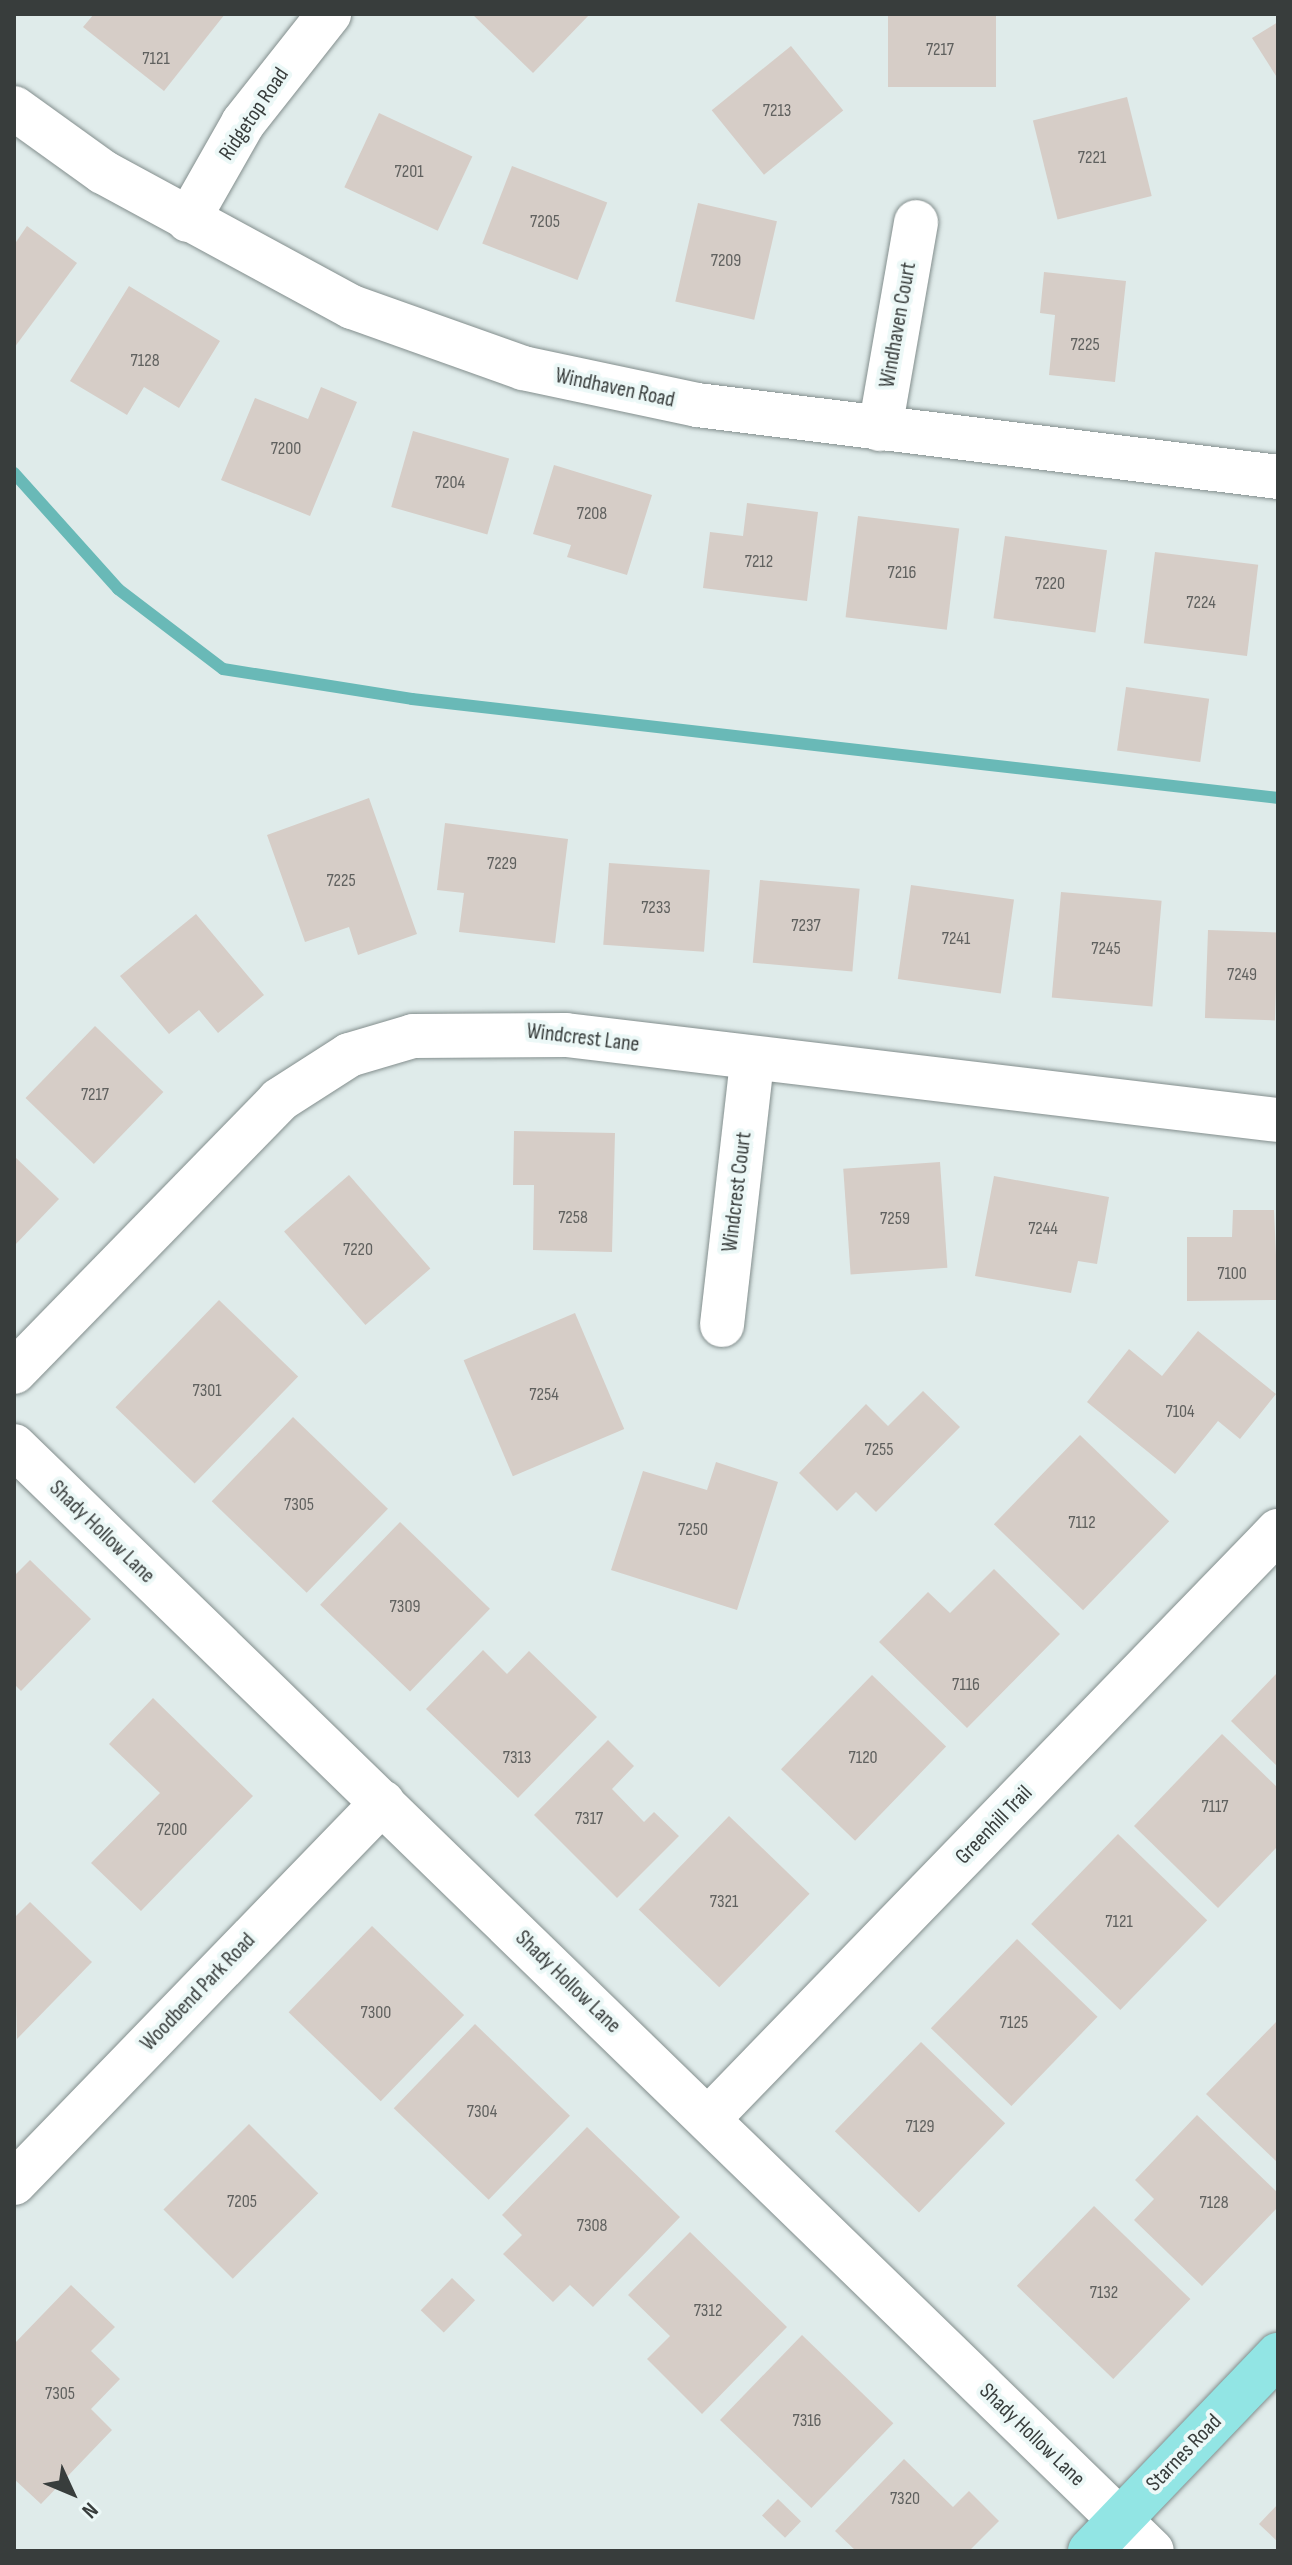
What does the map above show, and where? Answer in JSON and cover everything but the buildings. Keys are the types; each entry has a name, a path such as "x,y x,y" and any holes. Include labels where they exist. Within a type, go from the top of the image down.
{"main road":[{"name":"Starnes Road","path":"1105,2536 1278,2355"}],"street":[{"name":"Ridgetop Road","path":"188,220 243,123 329,14"},
{"name":"Windhaven Road","path":"14,108 103,172 188,220 352,307 466,351 697,405 1278,477"},
{"name":"Windhaven Court","path":"880,429 916,222"},
{"name":"Windcrest Lane","path":"14,1372 279,1100 349,1055 413,1036 504,1030 1278,1120"},
{"name":"Windcrest Court","path":"722,1325 752,1060"},
{"name":"Shady Hollow Lane","path":"14,1446 709,2118 1105,2536 1152,2551"},
{"name":"Greenhill Trail","path":"709,2118 1278,1531"},
{"name":"Woodbend Park Road","path":"14,2183 383,1802"}],"waterway":[{"path":"14,473 118,589 223,669 412,699 1278,798"}]}
